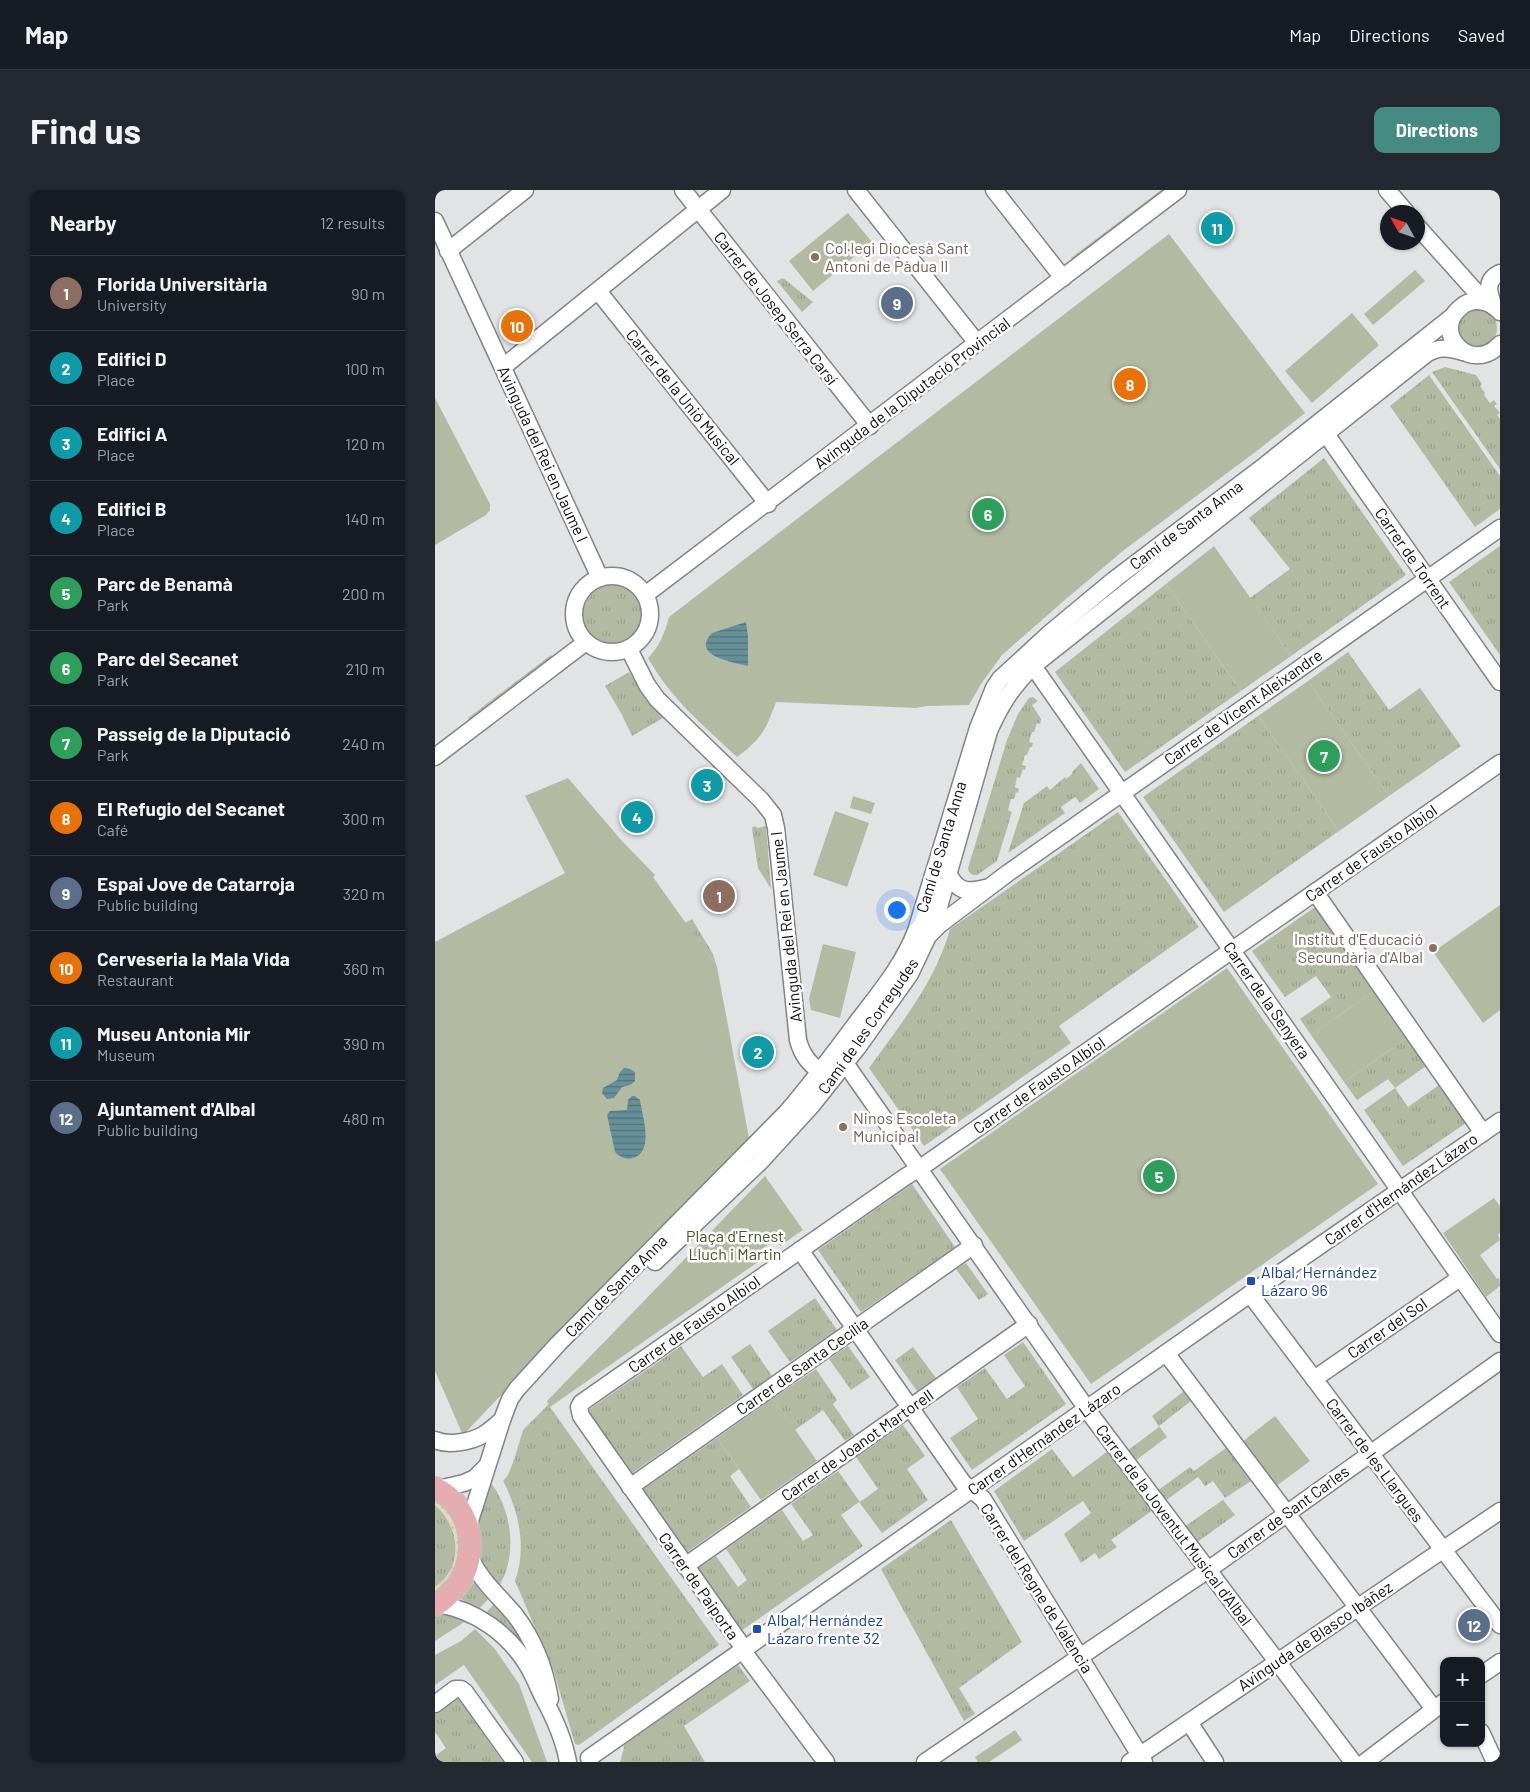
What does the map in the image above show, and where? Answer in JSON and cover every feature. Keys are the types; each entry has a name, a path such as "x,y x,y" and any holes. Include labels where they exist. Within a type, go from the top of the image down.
{"main road":[{"path":"436,1605 455,1589 464,1575 470,1558 471,1542 468,1527 461,1512 451,1499 437,1488"}],"street":[{"path":"448,250 457,246 525,190"},
{"name":"Carrer de Josep Serra Carsí","path":"683,190 870,426"},
{"path":"503,367 722,190"},
{"path":"855,190 977,343"},
{"path":"994,190 1063,278"},
{"name":"Avinguda de la Diputació Provincial","path":"645,595 768,504 1177,190"},
{"path":"1387,190 1400,205"},
{"name":"Avinguda del Rei en Jaume I","path":"435,221 600,578"},
{"path":"1425,235 1458,273 1493,307"},
{"path":"1458,273 1462,290 1457,312 1450,325 1451,333 1459,347"},
{"path":"1493,307 1489,287 1491,279 1500,273"},
{"name":"Carrer de la Unió Musical","path":"598,291 768,504"},
{"path":"1457,312 1473,301 1493,307"},
{"name":"Camí de Santa Anna","path":"468,1527 510,1398 558,1344 762,1138 806,1090 897,969 910,946 975,736 1000,679 1108,585 1264,466 1422,342 1457,312"},
{"path":"1422,342 1437,339 1459,347 1471,355 1493,355 1500,344"},
{"name":"Camí de les Corregudes","path":"558,1344 591,1319 647,1269 748,1174 812,1105 910,974 939,907 992,724 1008,693 1033,666 1427,353 1434,350 1459,347"},
{"name":"Carrer de Torrent","path":"1326,434 1500,682"},
{"name":"Carrer de Vicent Aleixandre","path":"928,936 939,925 987,888 1500,528"},
{"path":"608,576 626,578 634,582 645,595 650,611 648,627 643,637 629,649 610,653 593,648 579,634 574,612 576,601 586,587 600,578 608,576"},
{"path":"435,757 586,642"},
{"name":"Avinguda del Rei en Jaume I","path":"629,649 647,685 657,699 761,800 773,815 776,828 798,1040 802,1055 820,1072"},
{"name":"Carrer de la Senyera","path":"1033,666 1500,1334"},
{"name":"Carrer de Fausto Albiol","path":"579,1407 585,1400 1500,763"},
{"path":"948,873 958,887 963,890 971,891 987,888"},
{"path":"1315,892 1483,1133"},
{"name":"Carrer de la Joventut Musical d'Albal","path":"845,1062 1087,1408 1353,1762"},
{"name":"Carrer d'Hernández Lázaro","path":"580,1759 972,1490 1399,1189 1500,1121"},
{"name":"Carrer de Santa Cecília","path":"630,1487 974,1245"},
{"name":"Carrer del Regne de València","path":"800,1250 963,1483 983,1499 1081,1658 1138,1760"},
{"name":"Carrer del Sol","path":"1313,1379 1460,1278"},
{"name":"Carrer de les Llargues","path":"1250,1294 1500,1625"},
{"name":"Carrer de Joanot Martorell","path":"685,1566 1029,1324"},
{"path":"1166,1353 1357,1607 1439,1706 1365,1762"},
{"name":"Carrer de Sant Carles","path":"925,1762 1081,1658 1208,1570 1500,1361"},
{"name":"Carrer de Paiporta","path":"579,1407 581,1416 740,1643 742,1649 826,1762"},
{"path":"435,1440 461,1442 481,1436 502,1420"},
{"path":"437,1488 464,1483 475,1478 489,1464"},
{"name":"Avinguda de Blasco Ibáñez","path":"1138,1760 1189,1722 1500,1511"},
{"path":"470,1558 480,1577 515,1615 526,1631 547,1677 553,1716"},
{"path":"436,1605 455,1607 477,1616 511,1645 527,1665 553,1716 580,1759"},
{"path":"1485,1672 1500,1662"},
{"path":"435,1704 455,1689 461,1689 515,1762"},
{"path":"1189,1722 1215,1762"},
{"path":"1485,1741 1495,1762"},
{"path":"1495,1762 1500,1754"}],"green space":[{"path":"1161,190 1169,190 1074,262 1071,258"},
{"path":"848,213 872,242 813,291 789,261"},
{"path":"1169,234 1305,413 1124,550 1066,599 1002,655 981,684 969,705 916,708 776,702 758,739 737,757 677,699 648,658 661,639 669,617"},
{"path":"1415,270 1425,281 1373,325 1364,314"},
{"path":"783,278 813,302 802,312 777,281"},
{"path":"1478,309 1491,315 1497,328 1491,341 1478,347 1465,341 1459,328 1465,315"},
{"path":"1352,313 1379,345 1312,403 1285,371"},
{"path":"1445,367 1476,375 1482,384 1480,386 1485,393 1484,395 1490,403 1494,400 1497,404 1494,406 1500,413 1497,415 1500,419 1500,469 1432,372"},
{"path":"1429,375 1500,476 1500,509 1475,527 1390,406"},
{"path":"435,398 490,504 490,510 486,515 435,545"},
{"path":"1324,458 1406,575 1291,656 1250,598 1290,569 1249,518"},
{"path":"1214,546 1291,656 1241,691 1166,584"},
{"path":"1500,546 1500,655 1449,582"},
{"path":"1166,584 1241,691 1125,772 1055,672"},
{"path":"613,585 630,590 638,598 643,615 638,632 630,640 613,645 596,640 588,632 583,615 588,598 596,590"},
{"path":"1348,652 1389,710 1420,688 1461,746 1389,796 1308,681"},
{"path":"551,655 554,659 471,722 468,718"},
{"path":"629,672 647,700 663,718 632,736 605,686"},
{"path":"1308,681 1389,796 1339,831 1258,716"},
{"path":"1033,697 1038,701 1032,705 1041,719 1040,724 1037,723 1034,732 1032,732 1029,742 1033,743 1032,747 1030,747 1027,755 1025,755 1022,765 1026,766 1025,770 1023,769 1020,778 1017,777 1015,787 1019,789 1014,799 1011,799 1008,810 1012,812 997,861 977,875 973,875 969,872 968,868 1007,740 1018,714 1029,698"},
{"path":"1258,716 1339,831 1224,912 1143,797"},
{"path":"1081,763 1099,789 1080,803 1075,797 1061,807 1065,813 1008,853 1024,803 1047,786 1050,790 1065,777 1066,779"},
{"path":"568,778 622,841 655,875 653,877 717,967 749,1138 466,1432 462,1433 435,1371 435,942 565,873 525,796"},
{"path":"853,796 875,803 871,814 850,808"},
{"path":"835,811 869,823 847,887 813,875"},
{"path":"1118,812 1199,927 1059,1026 1071,1043 924,1146 869,1068 916,1002 936,967 950,929"},
{"path":"755,826 758,828 766,826 771,889 758,868 752,828"},
{"path":"1500,905 1500,1010 1483,1023 1433,952"},
{"path":"1315,907 1374,991 1311,1035 1300,1019 1331,997 1316,976 1285,997 1252,951"},
{"path":"692,919 713,954 717,967 685,923"},
{"path":"823,944 856,952 840,1018 811,1010 809,999"},
{"path":"1227,968 1378,1184 1091,1384 940,1169"},
{"path":"1374,991 1407,1038 1344,1082 1311,1035"},
{"path":"1407,1038 1426,1066 1395,1088 1388,1079 1357,1100 1344,1082"},
{"path":"1439,1085 1466,1123 1403,1166 1364,1110 1395,1088 1408,1107"},
{"name":"Plaça d'Ernest Lluch i Martin","path":"765,1176 803,1230 780,1246 775,1240 761,1250 765,1257 550,1407 547,1401"},
{"path":"912,1184 955,1247 861,1312 818,1250"},
{"path":"1494,1198 1500,1206 1500,1233 1498,1235 1500,1240 1480,1255 1497,1279 1499,1278 1500,1286 1486,1297 1443,1233"},
{"path":"966,1263 988,1294 979,1300 956,1269"},
{"path":"815,1298 837,1330 790,1362 768,1331"},
{"path":"1023,1342 1066,1404 972,1470 950,1438 978,1419 957,1387 985,1368 1007,1399 1025,1386 1004,1355"},
{"path":"750,1344 772,1376 753,1389 731,1357"},
{"path":"681,1346 703,1377 722,1364 743,1395 631,1474 587,1411"},
{"path":"848,1346 870,1377 851,1390 829,1359"},
{"path":"913,1347 936,1378 917,1391 895,1360"},
{"path":"816,1369 837,1400 833,1404 854,1435 845,1441 823,1410 795,1430 773,1398"},
{"path":"574,1379 550,1407 719,1645 579,1745 575,1744 554,1672 515,1581 519,1568 521,1543 517,1517 503,1481 508,1475 514,1460 523,1430"},
{"path":"1184,1391 1191,1401 1159,1426 1167,1437 1135,1461 1127,1451 1159,1427 1152,1416"},
{"path":"773,1398 817,1461 761,1500 717,1438"},
{"path":"1275,1416 1310,1461 1275,1487 1242,1442"},
{"path":"903,1425 925,1456 907,1469 928,1500 882,1533 859,1502 841,1515 863,1546 741,1631 697,1569 716,1556 738,1587 747,1580 726,1549 782,1510 803,1541 813,1535 791,1504 838,1471 860,1502 878,1489 856,1457"},
{"path":"717,1438 739,1469 730,1476 751,1507 686,1553 642,1490"},
{"path":"1226,1448 1251,1481 1225,1498 1213,1481 1205,1486 1198,1477 1165,1501 1157,1491 1190,1467 1194,1471"},
{"path":"1052,1449 1073,1477 1108,1451 1153,1510 1111,1540 1117,1547 1099,1559 1095,1553 1081,1563 1064,1534 1091,1513 1083,1501 1024,1541 994,1491"},
{"path":"491,1483 504,1508 510,1536 508,1564 504,1577 497,1589 479,1562 476,1523 485,1491"},
{"path":"1223,1500 1235,1515 1196,1543 1184,1527"},
{"path":"435,1505 450,1524 456,1547 451,1569 445,1579 435,1587"},
{"path":"951,1520 1022,1642 959,1688 975,1714 964,1721 881,1569"},
{"path":"475,1581 490,1597 479,1609 461,1599"},
{"path":"496,1602 506,1613 533,1656 503,1626 486,1613"},
{"path":"435,1613 448,1613 469,1619 435,1641"},
{"path":"475,1629 495,1649 519,1684 547,1762 532,1762 464,1665 435,1685 435,1655 461,1641"},
{"path":"738,1665 750,1681 684,1726 705,1762 620,1762 625,1744"},
{"path":"458,1698 503,1762 435,1762 435,1756 446,1748 435,1732 435,1714"},
{"path":"1015,1730 1022,1740 989,1762 978,1762 975,1757"}],"sand":[{"path":"435,1499 447,1510 456,1523 461,1542 455,1571 450,1579 435,1592 435,1587 445,1579 451,1569 456,1547 450,1524 435,1505"}],"water":[{"path":"746,622 748,666 716,657 706,647 712,633"},
{"path":"624,1068 635,1072 635,1081 630,1085 622,1087 614,1098 607,1099 602,1093 603,1088 617,1080"},
{"path":"632,1096 640,1100 645,1141 644,1149 640,1154 628,1159 621,1157 615,1152 607,1115 610,1111 627,1110 628,1100"}],"place":[{"name":"Museu Antonia Mir","path":"1217,228"},
{"name":"Col·legi Diocesà Sant Antoni de Pàdua II","path":"815,257"},
{"name":"Espai Jove de Catarroja","path":"897,303"},
{"name":"Cerveseria la Mala Vida","path":"517,326"},
{"name":"El Refugio del Secanet","path":"1130,384"},
{"name":"Parc del Secanet","path":"988,514"},
{"name":"Passeig de la Diputació","path":"1324,756"},
{"name":"Edifici A","path":"707,785"},
{"name":"Edifici B","path":"637,817"},
{"name":"Florida Universitària","path":"719,896"},
{"name":"Institut d'Educació Secundària d'Albal","path":"1433,948"},
{"name":"Edifici D","path":"758,1052"},
{"name":"Ninos Escoleta Municipal","path":"843,1127"},
{"name":"Parc de Benamà","path":"1159,1176"},
{"name":"Albal, Hernández Lázaro 96","path":"1251,1281"},
{"name":"Ajuntament d'Albal","path":"1474,1625"},
{"name":"Albal, Hernández Lázaro frente 32","path":"757,1629"}]}
